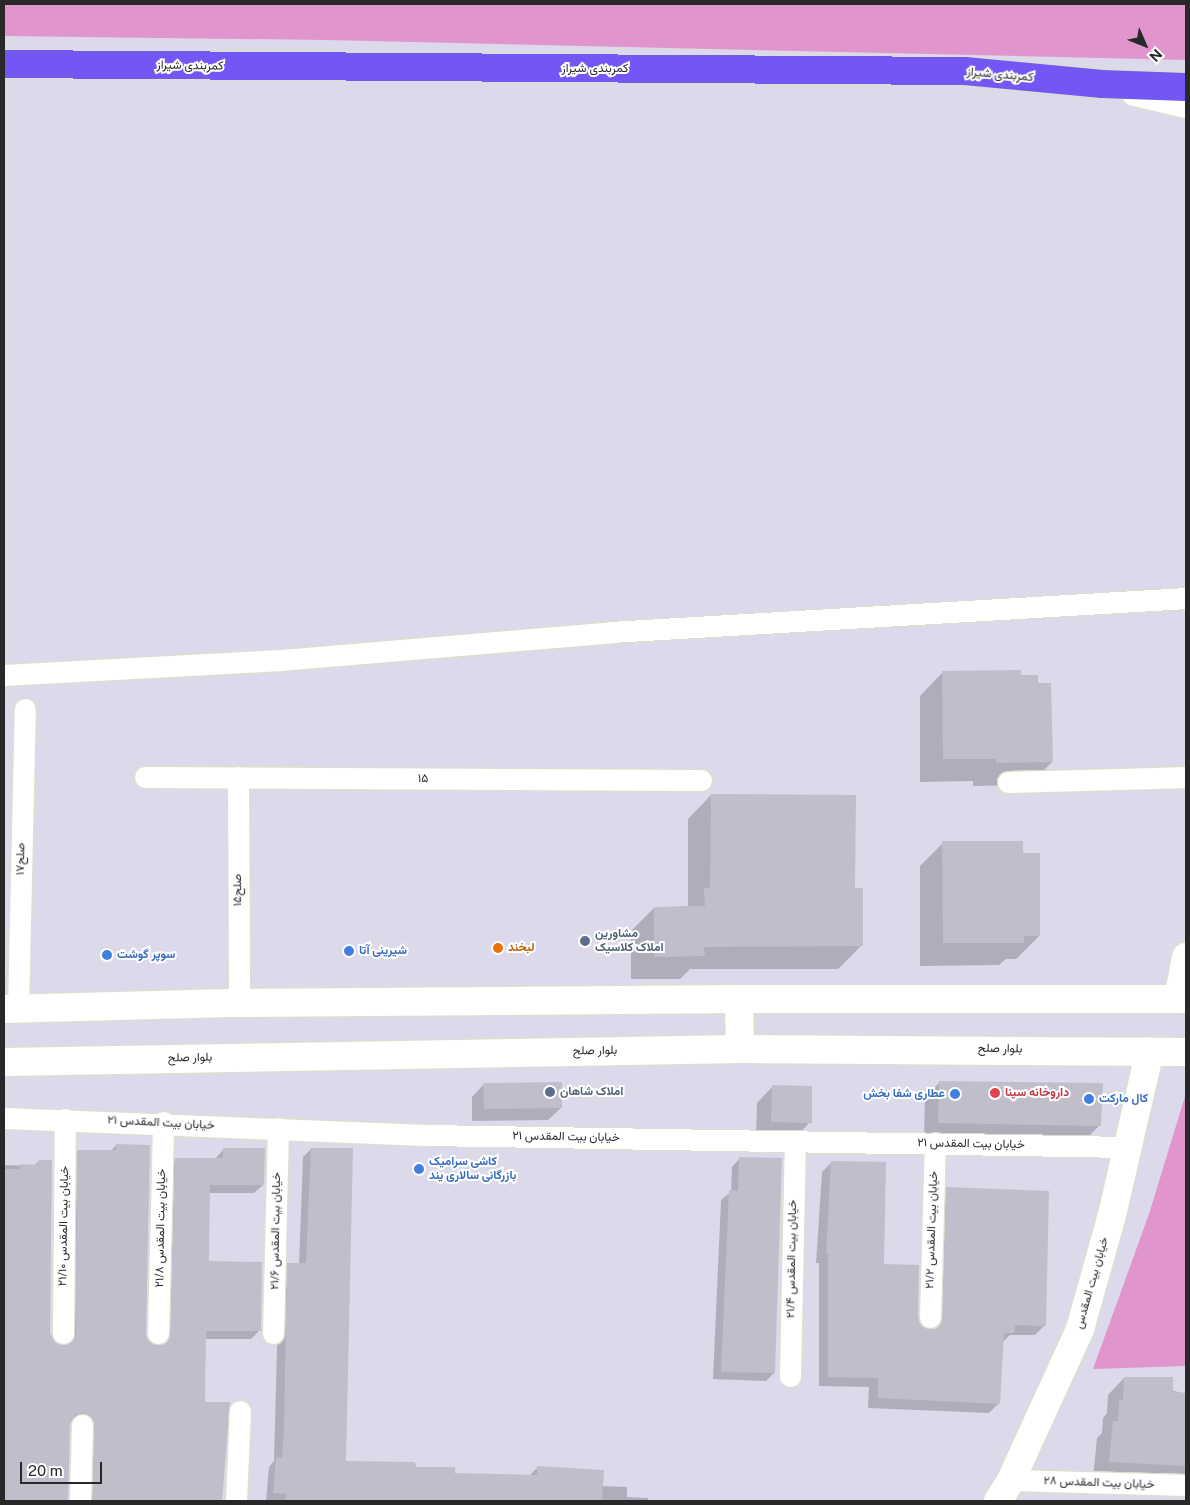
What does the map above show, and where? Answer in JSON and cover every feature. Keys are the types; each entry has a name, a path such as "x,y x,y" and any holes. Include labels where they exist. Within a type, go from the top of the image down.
{"highway":[{"name":"کمربندی شیراز","path":"4,64 964,71 1102,84 1186,86"}],"main road":[{"path":"1102,84 1186,104"},
{"path":"11,1009 239,1003 739,999 1182,999 1186,956"},
{"path":"739,999 740,1048"},
{"name":"بلوار صلح","path":"4,1062 740,1048 1186,1052"},
{"name":"خیابان بیت المقدس","path":"1004,1491 1080,1330 1129,1147 1150,1051"}],"street":[{"path":"4,675 271,661 611,632 1186,598"},
{"name":"صلح۱۷","path":"11,1009 25,708"},
{"name":"۱۵","path":"145,777 701,780"},
{"name":"صلح۱۵","path":"238,777 239,1003"},
{"path":"1008,782 1186,777"},
{"name":"خیابان بیت المقدس ۲۱","path":"4,1118 65,1118 437,1135 1129,1147"},
{"name":"خیابان بیت المقدس ۲۱/۱۰","path":"63,1333 65,1118"},
{"name":"خیابان بیت المقدس ۲۱/۸","path":"158,1334 163,1122"},
{"name":"خیابان بیت المقدس ۲۱/۶","path":"273,1333 278,1128"},
{"name":"خیابان بیت المقدس ۲۱/۴","path":"790,1376 795,1141"},
{"name":"خیابان بیت المقدس ۲۱/۲","path":"930,1317 935,1143"},
{"path":"236,1501 240,1412"},
{"path":"80,1501 82,1425"},
{"name":"خیابان بیت المقدس ۲۸","path":"1004,1491 1186,1485"}],"shaded area":[{"path":"4,4 1186,4 1186,60 326,40 4,36"},
{"path":"1186,1093 1186,1366 1093,1369 1149,1214"}],"building":[{"path":"1021,670 1021,675 1038,675 1038,683 1051,683 1053,762 996,763 996,759 943,759 942,671"},
{"path":"711,794 856,795 855,888 863,888 863,946 704,947 705,956 654,957 654,907 705,906 704,888 710,888"},
{"path":"942,841 1023,841 1023,853 1040,853 1040,936 1024,936 1024,943 943,943"},
{"path":"939,1081 1103,1083 1101,1126 938,1123"},
{"path":"562,1082 562,1108 484,1109 483,1083"},
{"path":"772,1085 812,1086 812,1123 771,1122"},
{"path":"116,1144 150,1145 146,1333 147,1339 157,1345 164,1344 170,1333 175,1158 223,1158 223,1148 265,1148 264,1185 210,1185 209,1261 262,1262 261,1331 206,1331 205,1402 230,1402 222,1501 92,1501 94,1425 89,1415 82,1413 76,1414 70,1424 68,1501 4,1501 4,1169 20,1169 21,1164 38,1165 39,1160 52,1160 50,1333 56,1343 63,1345 73,1340 76,1333 77,1150 116,1150"},
{"path":"311,1148 353,1148 346,1461 415,1462 416,1467 455,1467 455,1473 537,1475 537,1466 604,1470 602,1501 285,1501 286,1494 273,1493 276,1457 282,1458 284,1426 287,1263 306,1263"},
{"path":"739,1157 782,1158 775,1373 721,1372 729,1190 738,1191"},
{"path":"831,1161 886,1162 884,1264 919,1265 918,1317 923,1327 929,1329 936,1328 942,1317 946,1187 1049,1191 1046,1326 1015,1325 1014,1333 1004,1333 1000,1404 878,1398 878,1378 828,1377 828,1254 826,1254"},
{"path":"1124,1377 1173,1377 1173,1392 1186,1393 1186,1466 1109,1462 1113,1421 1118,1421 1119,1400 1123,1400"}],"place":[{"name":"مشاورین املاک کلاسیک","path":"585,941"},
{"name":"لبخند","path":"498,948"},
{"name":"شیرینی آتا","path":"349,951"},
{"name":"سوپر گوشت","path":"107,955"},
{"name":"املاک شاهان","path":"550,1092"},
{"name":"داروخانه سینا","path":"995,1093"},
{"name":"عطاری شفا بخش","path":"955,1094"},
{"name":"کال مارکت","path":"1089,1099"},
{"name":"کاشی سرامیک بازرگانی سالاری یند","path":"419,1169"}]}
